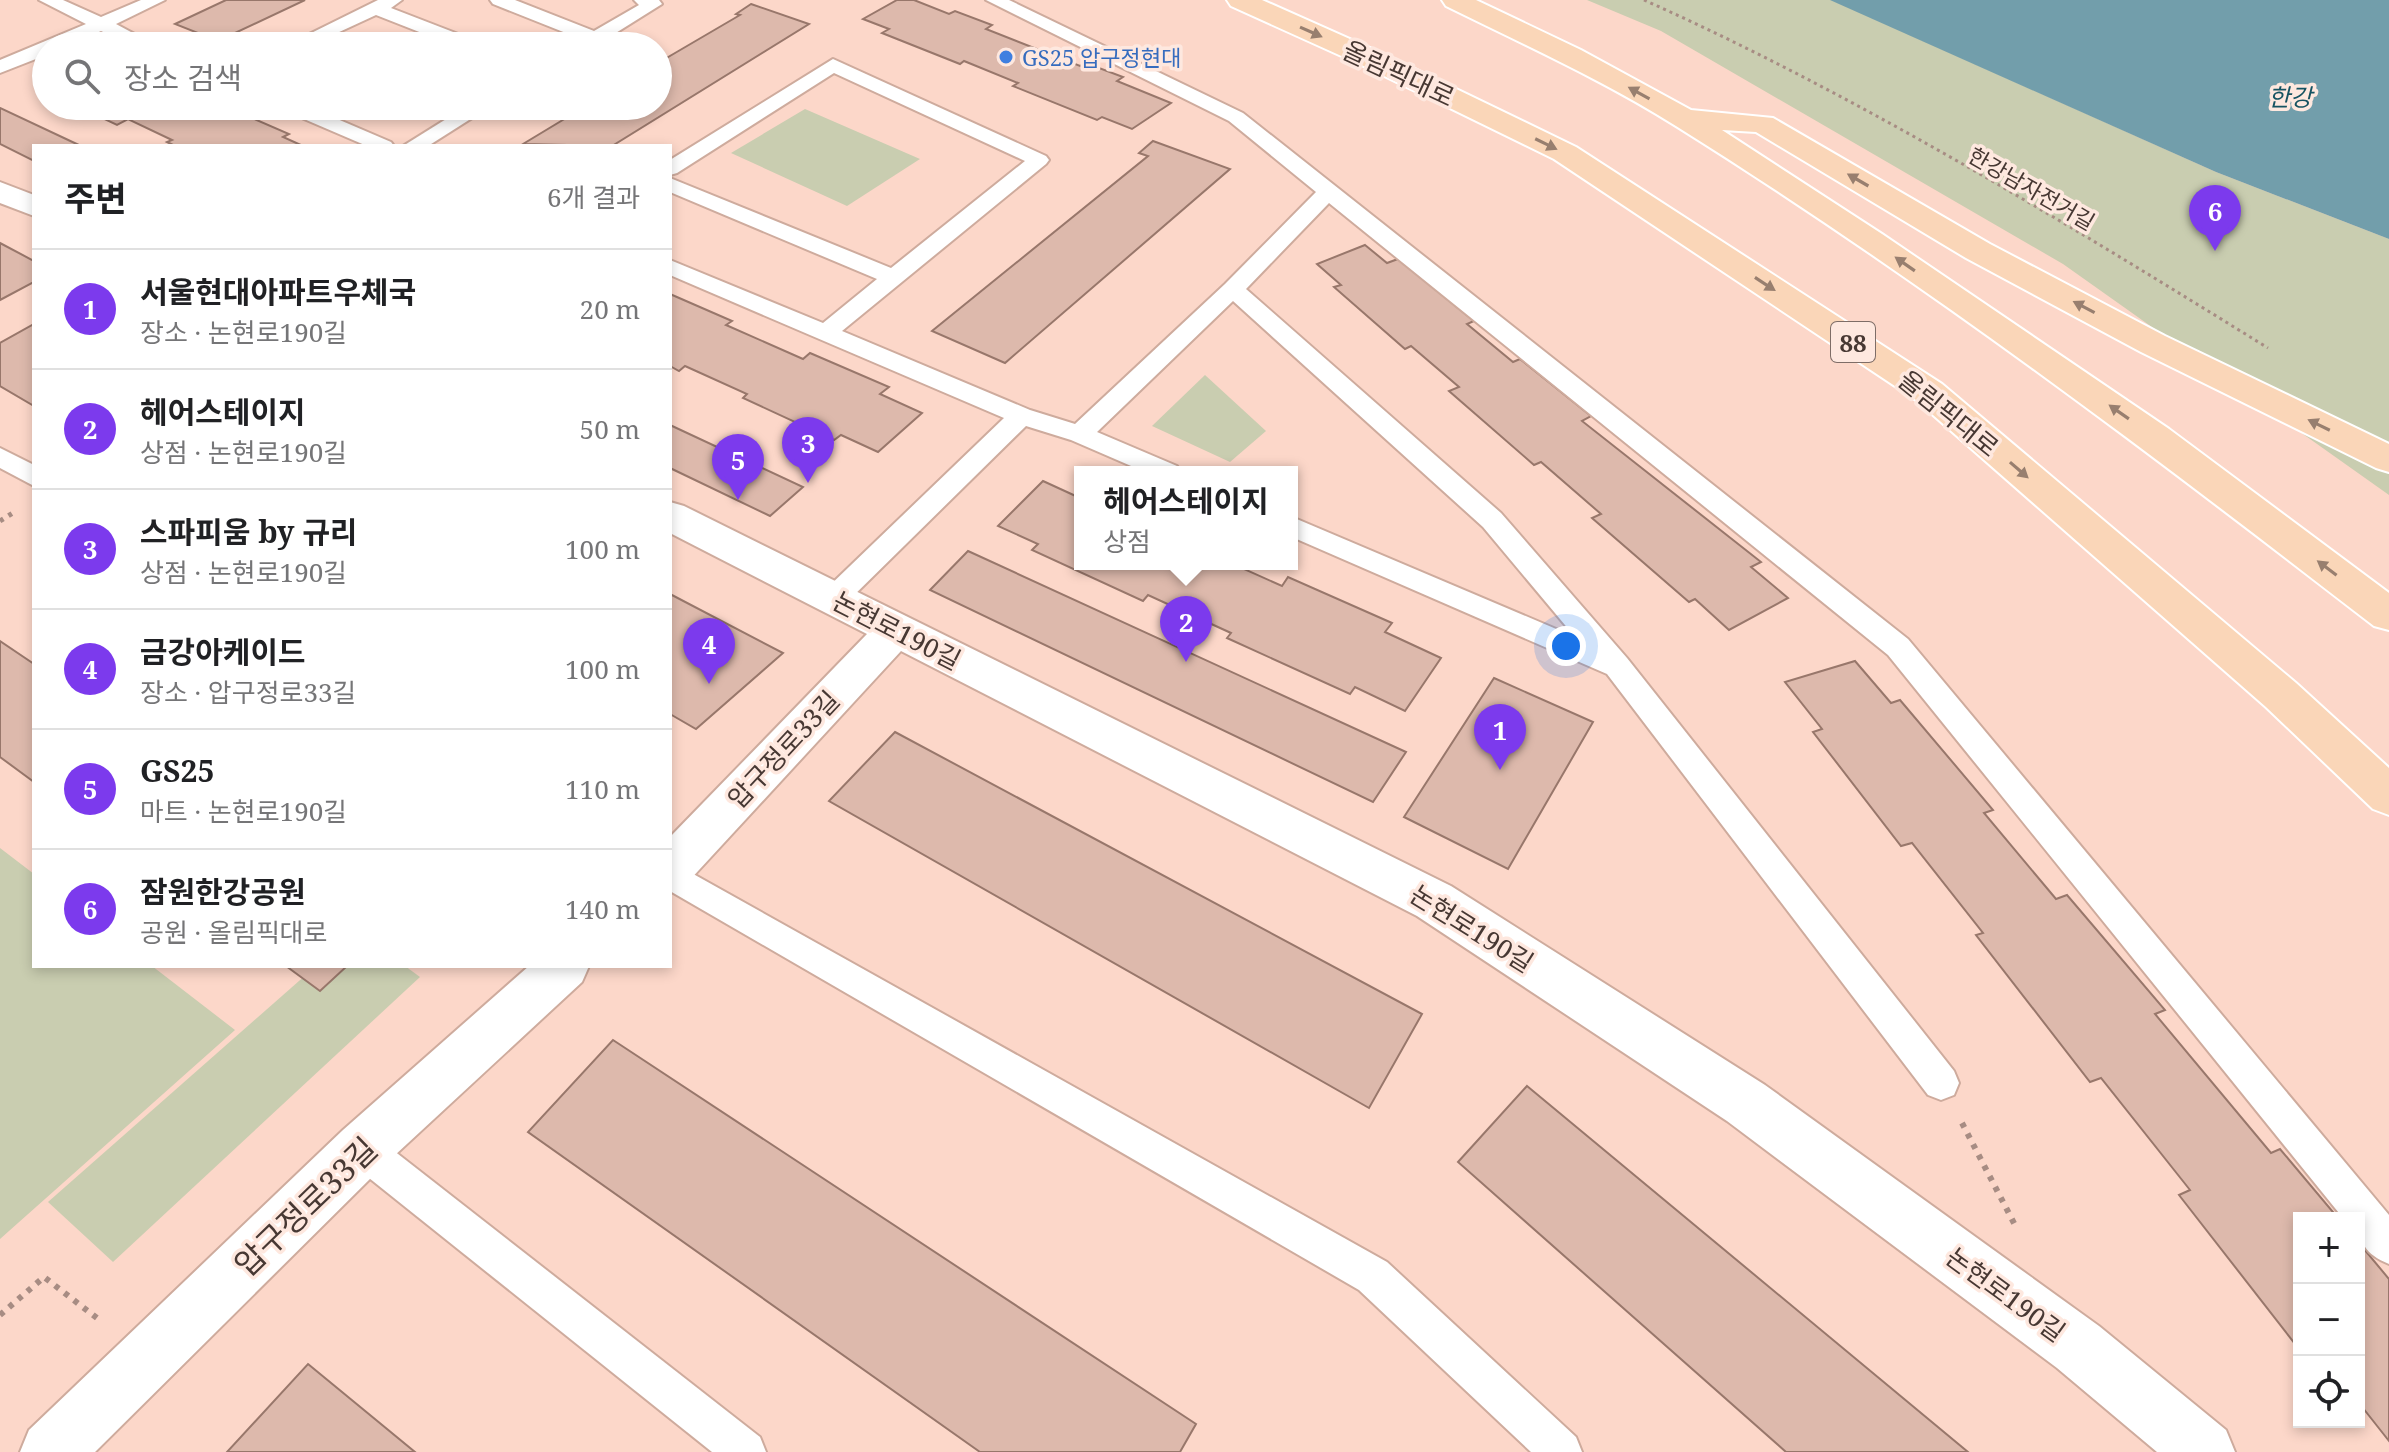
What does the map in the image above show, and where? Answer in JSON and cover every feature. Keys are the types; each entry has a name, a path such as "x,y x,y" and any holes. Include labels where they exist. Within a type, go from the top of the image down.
{"highway":[{"name":"올림픽대로","path":"1240,0 1378,62 1565,153 1929,392 2281,695 2389,796"},
{"path":"1455,0 1571,56 1685,119 1871,241 2156,438 2389,615"},
{"path":"1685,119 1763,124 1978,251 2153,344 2389,459"}],"street":[{"path":"0,191 32,206"},
{"name":"논현로190길","path":"672,517 1434,901 1746,1103 2078,1347 2204,1452"},
{"name":"압구정로33길","path":"672,867 896,630"},
{"name":"압구정로33길","path":"51,1452 362,1149 562,968"}],"lane":[{"path":"48,0 115,32"},
{"path":"86,32 136,4 156,0"},
{"path":"499,0 568,32"},
{"path":"606,32 653,4 643,0"},
{"path":"995,0 1236,117 1898,647 2389,1245"},
{"path":"324,32 384,4 443,32"},
{"path":"0,67 32,54"},
{"path":"672,168 833,65 1039,160 825,333"},
{"path":"323,120 379,144"},
{"path":"416,144 457,120"},
{"path":"672,185 894,278"},
{"path":"1080,434 1233,289 1328,192"},
{"path":"672,268 1021,416 1080,434 1154,466"},
{"path":"1233,289 1492,520 1617,666 1941,1083"},
{"path":"834,598 1021,416"},
{"path":"0,457 32,476"},
{"path":"1298,529 1617,666"},
{"path":"672,876 1373,1276 1561,1452"},
{"path":"362,1149 745,1452"}],"path":[{"name":"한강남자전거길","path":"1644,0 1799,76 1958,163 2142,270 2273,352"},
{"path":"1941,1083 2021,1236"},
{"path":"0,1315 44,1277 111,1328"}],"green space":[{"path":"1587,0 1832,0 2216,172 2389,239 2389,495 2063,264 1661,31"},
{"path":"805,109 920,159 847,206 731,153"},
{"path":"1205,375 1266,431 1230,462 1152,426"},
{"path":"0,848 32,872 32,968 155,968 235,1030 0,1239"},
{"path":"314,968 408,968 420,977 113,1262 48,1202"}],"water":[{"name":"한강","path":"1830,0 2389,0 2389,239 2216,172"}],"building":[{"path":"226,0 305,0 237,32 195,32 175,24"},
{"path":"897,0 914,0 949,14 955,11 992,25 986,29 1080,66 1086,63 1123,77 1117,81 1171,103 1132,129 1102,117 1097,120 1013,86 1018,83 964,61 960,64 882,33 889,29 863,19"},
{"path":"751,4 809,24 672,109 672,55 740,15 736,14"},
{"path":"0,108 77,144 32,144 32,160 0,144"},
{"path":"106,120 126,120 117,125"},
{"path":"130,120 257,120 289,134 283,137 299,144 167,142 172,140"},
{"path":"563,120 654,120 615,144 523,144"},
{"path":"1153,141 1230,169 1005,363 932,331 1148,156 1139,153"},
{"path":"0,243 32,260 32,283 0,300"},
{"path":"1365,245 1387,263 1398,259 1474,321 1467,324 1513,362 1520,359 1591,416 1582,421 1761,562 1751,567 1788,598 1729,630 1695,599 1689,602 1592,518 1601,514 1541,462 1534,465 1449,391 1459,387 1411,346 1405,349 1334,287 1341,285 1317,264"},
{"path":"672,295 732,321 726,325 803,359 810,353 889,387 880,394 922,413 878,452 841,435 834,440 743,398 747,394 685,366 679,371 672,367"},
{"path":"32,325 32,405 0,386 0,343"},
{"path":"672,426 803,487 770,516 672,469"},
{"path":"1043,481 1074,495 1074,569 1032,550 1038,544 998,526"},
{"path":"968,551 1406,752 1373,802 930,590"},
{"path":"1076,570 1246,570 1282,586 1288,577 1392,623 1385,632 1441,658 1405,711 1355,687 1350,694 1227,638 1231,633 1148,595 1143,601"},
{"path":"672,595 783,653 696,729 672,715"},
{"path":"0,641 32,663 32,781 0,757"},
{"path":"1855,661 1891,703 1900,700 1993,810 1984,813 2056,899 2067,895 2165,1010 2155,1014 2271,1153 2280,1149 2333,1212 2293,1212 2293,1341 2179,1195 2190,1190 2101,1078 2090,1082 1976,935 1983,933 1912,843 1901,846 1813,732 1822,729 1785,682"},
{"path":"1494,678 1593,722 1508,869 1404,817"},
{"path":"895,732 1422,1014 1369,1108 829,801"},
{"path":"289,968 345,968 320,991"},
{"path":"613,1040 1196,1424 1180,1452 980,1452 528,1132"},
{"path":"1527,1086 1968,1452 1786,1452 1458,1162"},
{"path":"2365,1250 2389,1279 2389,1441 2365,1411"},
{"path":"308,1364 415,1452 227,1452"}],"place":[{"name":"GS25 압구정현대","path":"1006,57"},
{"name":"잠원한강공원","path":"2215,251"},
{"name":"스파피움 by 규리","path":"808,483"},
{"name":"GS25","path":"738,500"},
{"name":"헤어스테이지","path":"1186,662"},
{"name":"금강아케이드","path":"709,684"},
{"name":"서울현대아파트우체국","path":"1500,770"}]}
